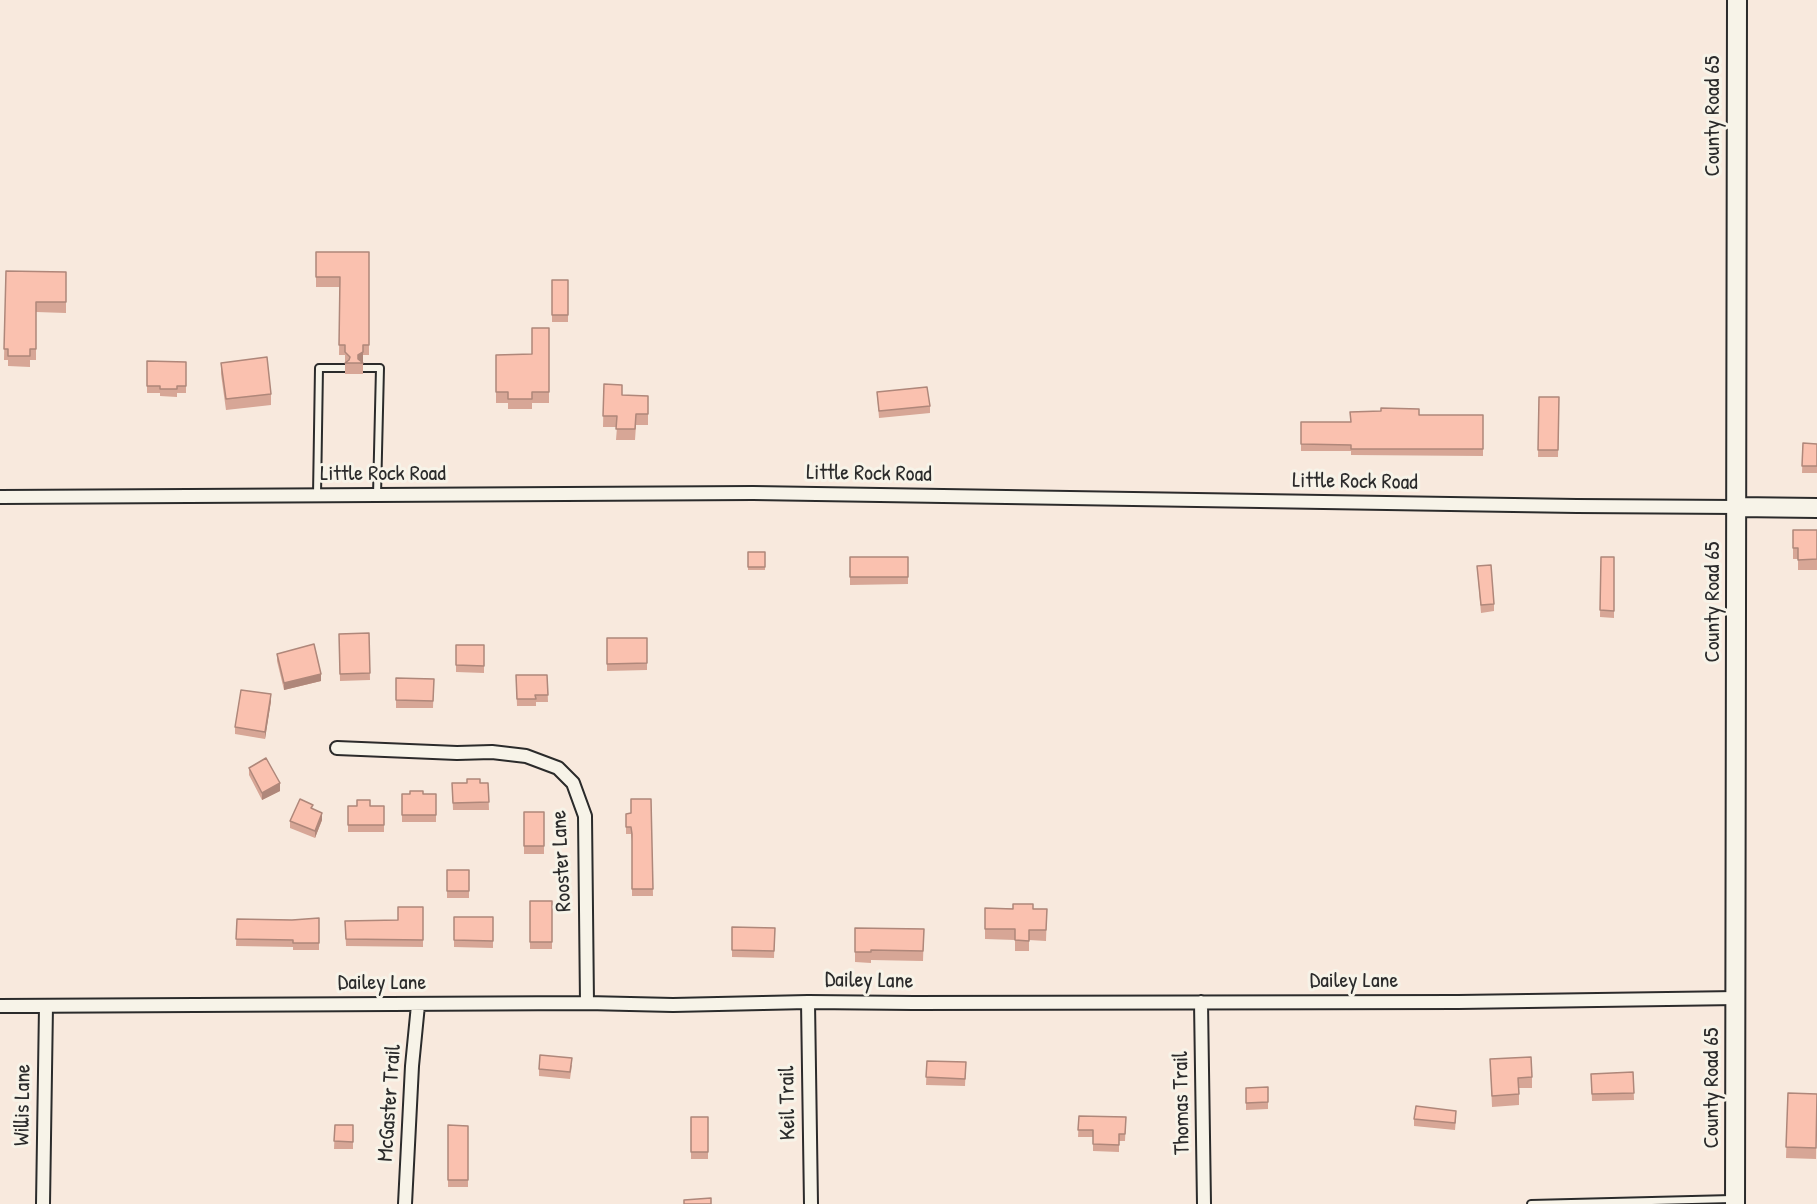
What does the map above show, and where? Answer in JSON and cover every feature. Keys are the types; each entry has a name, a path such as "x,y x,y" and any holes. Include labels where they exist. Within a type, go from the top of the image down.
{"street":[{"name":"County Road 65","path":"1735,1201 1737,0"},
{"name":"Little Rock Road","path":"0,497 788,494 1576,507 1737,507"},
{"path":"1737,507 1817,508"},
{"name":"Rooster Lane","path":"337,748 457,753 492,752 526,756 558,768 573,783 585,816 587,1003"},
{"name":"Dailey Lane","path":"0,1006 587,1003 673,1005 808,1002 1737,998"},
{"name":"Keil Trail","path":"808,1002 811,1204"},
{"name":"Thomas Trail","path":"1201,1002 1204,1204"},
{"name":"McGaster Trail","path":"405,1204 412,1066 418,1005"},
{"name":"Willis Lane","path":"43,1204 45,1006"}],"lane":[{"path":"317,495 319,368 345,368"},
{"path":"363,368 380,368 377,495"},
{"path":"1531,1204 1735,1201"}],"building":[{"path":"316,252 369,252 369,345 363,345 363,352 358,355 358,359 363,363 345,363 350,357 345,352 345,345 339,345 340,277 316,277"},
{"path":"6,271 66,272 66,302 36,302 36,349 30,349 30,356 8,356 8,349 4,349"},
{"path":"552,280 568,280 568,315 552,315"},
{"path":"532,328 549,328 549,392 532,392 532,399 508,399 508,392 496,392 496,355 532,354"},
{"path":"267,357 271,394 226,399 221,363"},
{"path":"147,361 186,362 186,386 177,386 177,389 160,389 160,386 147,386"},
{"path":"604,384 622,385 622,395 648,396 648,414 636,414 635,429 616,429 617,416 603,416"},
{"path":"927,387 930,406 879,411 877,392"},
{"path":"1539,397 1559,397 1558,450 1538,450"},
{"path":"1381,408 1419,409 1419,415 1483,415 1483,449 1351,449 1351,445 1301,444 1301,422 1351,422 1350,412 1381,411"},
{"path":"1803,443 1817,444 1817,466 1802,466"},
{"path":"1793,530 1817,530 1817,559 1798,560 1798,548 1793,548"},
{"path":"748,552 765,552 765,567 748,567"},
{"path":"850,557 908,557 908,577 850,577"},
{"path":"1601,557 1614,557 1614,611 1600,610"},
{"path":"1491,565 1494,604 1481,605 1477,566"},
{"path":"369,633 370,673 340,674 339,634"},
{"path":"607,638 647,638 647,663 607,664"},
{"path":"314,644 321,674 284,683 277,654"},
{"path":"456,645 484,645 484,666 456,665"},
{"path":"516,675 547,675 548,695 535,695 536,699 517,699"},
{"path":"396,678 434,679 433,701 396,700"},
{"path":"241,690 271,694 265,732 235,727"},
{"path":"266,758 280,783 262,793 249,768"},
{"path":"467,779 480,779 480,783 488,783 489,802 453,803 452,783 467,783"},
{"path":"410,791 436,794 436,815 402,815 402,794 410,794"},
{"path":"300,799 313,805 311,808 322,813 315,831 290,821"},
{"path":"631,799 651,799 653,889 632,889 632,834 631,827 626,827 626,814 631,813"},
{"path":"357,800 370,800 370,806 384,806 384,825 348,825 348,806 357,806"},
{"path":"524,812 544,812 544,846 524,846"},
{"path":"447,870 469,870 469,891 447,891"},
{"path":"530,901 552,901 552,942 530,942"},
{"path":"1013,904 1033,904 1033,909 1047,909 1046,930 1029,930 1029,941 1015,940 1015,929 985,929 985,908 1013,909"},
{"path":"398,907 423,907 423,940 346,939 345,921 398,920"},
{"path":"454,917 493,917 493,941 454,940"},
{"path":"319,918 319,943 236,939 237,919"},
{"path":"732,927 775,928 774,951 732,950"},
{"path":"855,928 924,929 923,951 855,952"},
{"path":"540,1055 572,1058 570,1072 539,1069"},
{"path":"1531,1057 1532,1077 1518,1078 1519,1094 1492,1096 1490,1059"},
{"path":"927,1061 966,1062 965,1079 926,1077"},
{"path":"1633,1072 1634,1093 1592,1094 1591,1074"},
{"path":"1268,1087 1268,1102 1246,1103 1246,1088"},
{"path":"1788,1093 1817,1094 1816,1148 1786,1147"},
{"path":"1416,1106 1456,1111 1455,1123 1414,1119"},
{"path":"1079,1116 1126,1117 1125,1134 1119,1134 1119,1145 1093,1144 1093,1130 1078,1130"},
{"path":"691,1117 708,1117 708,1152 691,1152"},
{"path":"335,1125 353,1125 353,1142 334,1141"},
{"path":"448,1125 468,1126 468,1180 448,1180"},
{"path":"711,1198 711,1204 684,1204 684,1200"}]}
